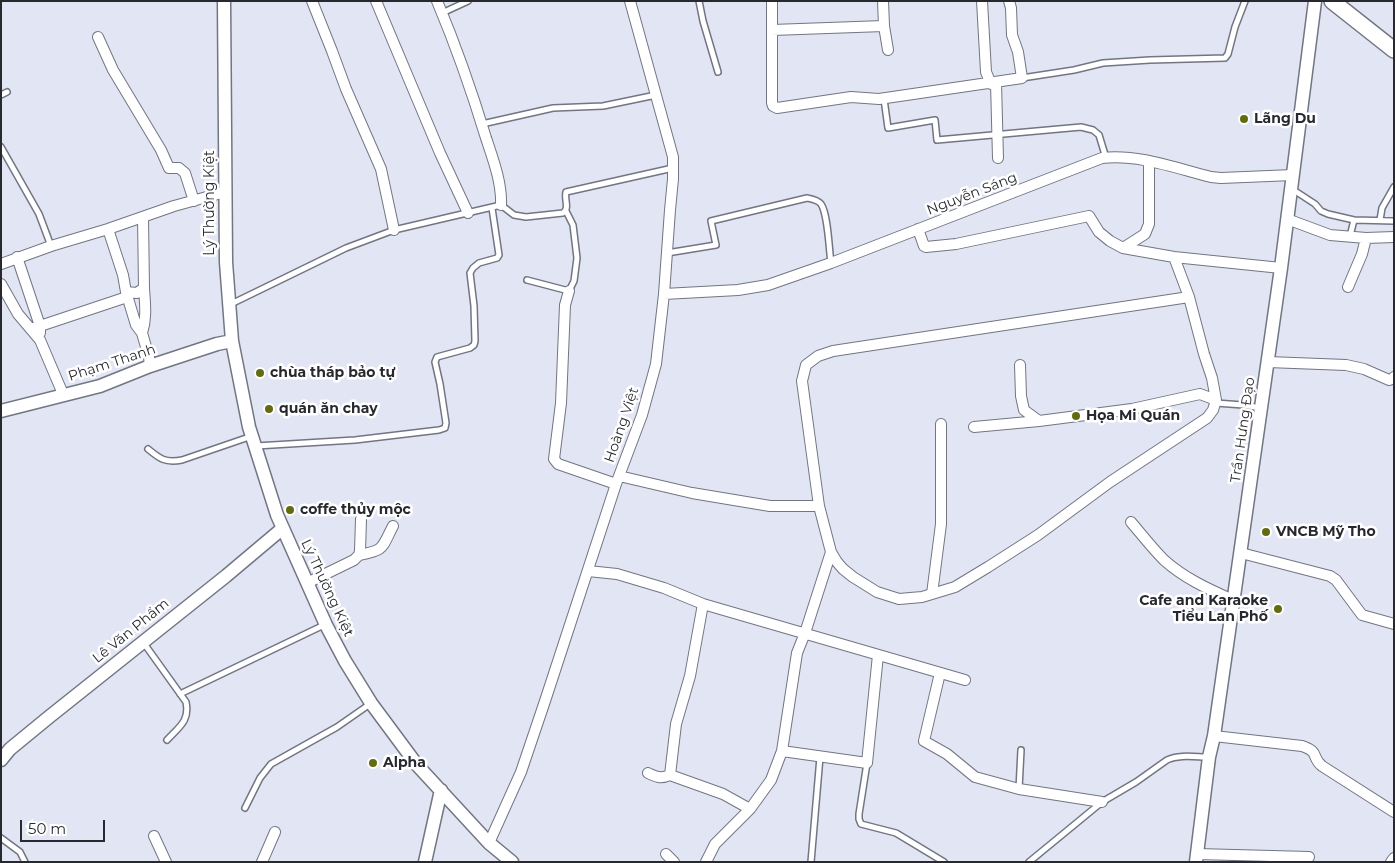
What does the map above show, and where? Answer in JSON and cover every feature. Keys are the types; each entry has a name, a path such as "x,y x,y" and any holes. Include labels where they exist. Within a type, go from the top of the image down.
{"main road":[{"path":"1332,1 1394,50"}],"street":[{"name":"Lý Thường Kiệt","path":"224,1 226,262 232,341 254,441 283,528 326,625 371,704 417,765 489,843 512,862"},
{"path":"312,1 346,89 381,169 394,230"},
{"path":"376,1 440,153 468,213"},
{"path":"437,1 482,124 495,166 502,196 497,207"},
{"name":"Hoàng Việt","path":"489,843 521,772 617,480 642,415 656,364 664,294 673,156 630,1"},
{"path":"772,1 772,103 777,108 851,97 874,100 884,99 1022,78 1018,52 1012,35 1009,1"},
{"path":"883,1 884,26 888,50"},
{"path":"982,1 986,72 994,83 998,158"},
{"name":"Trần Hưng Đạo","path":"1196,858 1209,757 1214,736 1268,362 1315,1"},
{"path":"772,30 884,26"},
{"path":"98,37 113,70 161,150 169,168 179,168 185,173 194,201"},
{"name":"Nguyễn Sáng","path":"664,294 738,290 768,285 1102,158 1130,157 1221,178 1293,176"},
{"path":"1124,248 1145,234 1149,224 1149,161"},
{"path":"1,264 51,246 225,192"},
{"path":"918,229 924,246 933,247 956,244 1090,216 1100,232 1110,241 1124,248 1174,257 1281,268"},
{"path":"142,333 146,314 143,217"},
{"path":"1287,219 1330,235 1366,238 1394,237"},
{"path":"108,228 136,325 142,333 150,366"},
{"path":"1348,287 1362,254 1366,238"},
{"path":"17,257 35,328 63,394"},
{"path":"1174,257 1189,297 1212,378 1216,402 1207,418 1110,482 1038,535 955,587 922,597 899,599 877,592 853,577 837,562 831,552 819,506 802,381 806,365 818,356 834,351 1189,297"},
{"path":"1,284 18,314 35,328"},
{"path":"35,328 144,288"},
{"path":"568,291 565,305 561,403 554,459 558,464 617,480 770,506 819,506"},
{"name":"Phạm Thanh","path":"1,411 100,386 150,366 217,344 232,341"},
{"path":"1268,362 1346,365 1364,369 1389,380 1394,377"},
{"path":"1020,365 1021,396 1024,410 1039,421"},
{"path":"974,427 1132,409 1200,394 1216,402"},
{"path":"932,594 941,524 941,424"},
{"path":"307,583 354,560 359,555 361,519"},
{"path":"1131,522 1164,559 1182,574 1203,587 1233,600"},
{"path":"359,555 377,552 381,549 393,526"},
{"name":"Lê Văn Phẩm","path":"1,760 10,749 283,528"},
{"path":"706,862 715,844 750,809 771,780 782,751 797,653 805,634 831,552"},
{"path":"1241,553 1330,576 1336,580 1362,615 1394,624"},
{"path":"588,571 617,574 664,588 703,604 965,680"},
{"path":"670,775 676,724 690,676 703,604"},
{"path":"782,751 867,763 878,655"},
{"path":"940,673 924,741 947,754 975,777 1019,789 1102,802"},
{"path":"1214,736 1309,748 1314,752 1318,763 1322,766 1393,810"},
{"path":"648,773 658,778 670,775 723,794 750,809"},
{"path":"425,862 441,790"},
{"path":"262,862 275,832"},
{"path":"154,836 166,862"},
{"path":"666,854 674,862"},
{"path":"1196,858 1309,858"},
{"path":"1391,862 1394,858"}],"lane":[{"path":"442,13 468,1"},
{"path":"699,1 718,72"},
{"path":"1022,78 1103,64 1150,60 1225,58 1228,54 1235,27 1245,1"},
{"path":"1,95 7,92"},
{"path":"482,124 553,108 602,106 656,94"},
{"path":"884,99 888,128 935,120 937,140 1081,127 1093,130 1099,135 1106,158"},
{"path":"1,147 39,214 51,246"},
{"path":"527,280 568,291 574,281 577,258 573,225 566,211 566,192 673,168"},
{"path":"1380,220 1382,208 1394,187"},
{"path":"1291,189 1328,214 1354,220 1394,221"},
{"path":"667,253 716,246 711,221 807,198 821,203 825,213 831,262"},
{"path":"229,304 346,248 394,230 497,207 514,215 526,217 563,213 566,211"},
{"path":"148,449 160,460 172,462 254,441 355,440 445,428 446,423 435,362 437,358 470,348 474,345 474,306 470,273 479,263 497,258 497,207"},
{"path":"1350,237 1354,220"},
{"path":"1216,402 1244,404 1261,408"},
{"path":"180,694 326,625"},
{"path":"142,642 186,702 188,710 186,720 166,740"},
{"path":"245,808 260,778 271,764 337,728 371,704"},
{"path":"1019,789 1022,750"},
{"path":"811,862 820,756"},
{"path":"1029,862 1102,802 1136,782 1172,757 1209,757"},
{"path":"867,763 859,814 861,824 896,832 944,862"},
{"path":"1,838 20,852 25,862"}],"place":[{"name":"Lãng Du","path":"1244,119"},
{"name":"chùa tháp bảo tự","path":"260,373"},
{"name":"quán ăn chay","path":"269,409"},
{"name":"Họa Mi Quán","path":"1076,416"},
{"name":"coffe thủy mộc","path":"290,510"},
{"name":"VNCB Mỹ Tho","path":"1266,532"},
{"name":"Cafe and Karaoke Tiểu Lan Phố","path":"1278,609"},
{"name":"Alpha","path":"373,763"}]}
